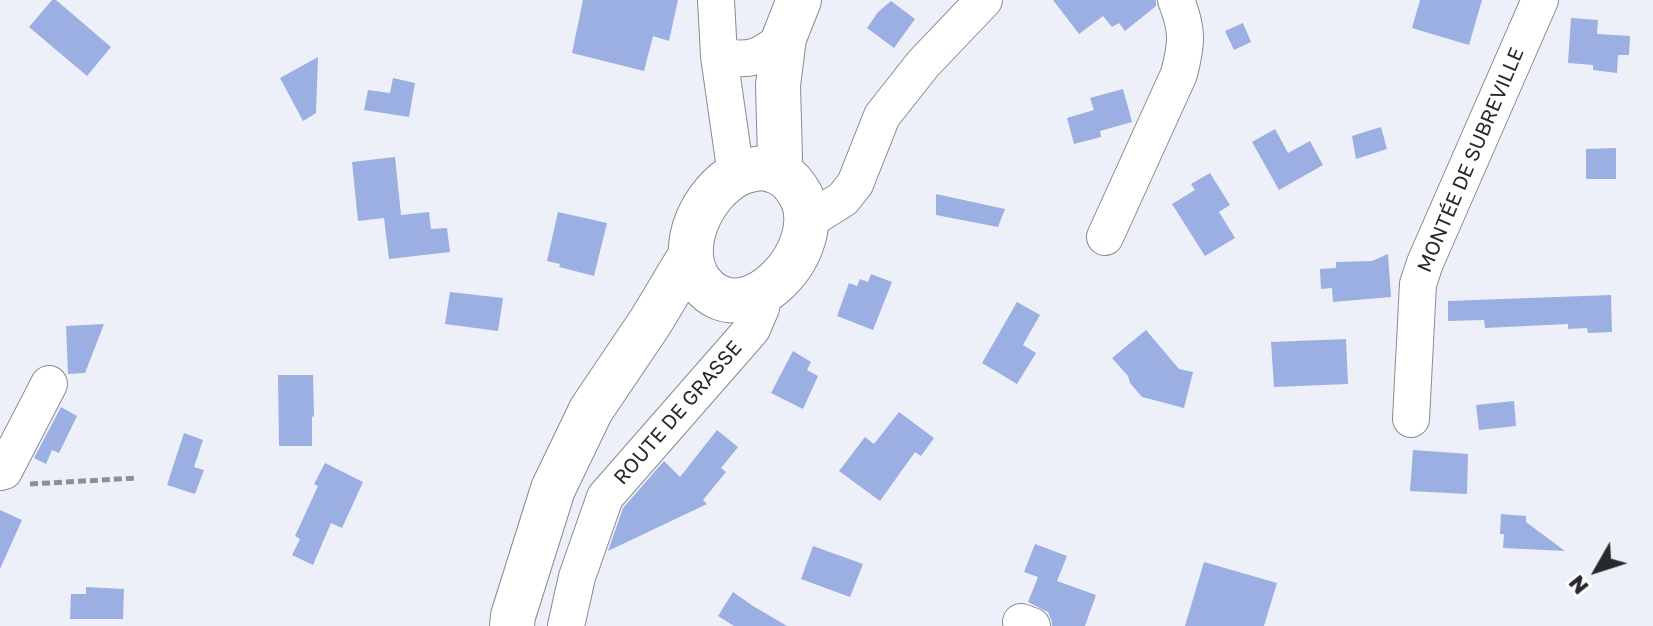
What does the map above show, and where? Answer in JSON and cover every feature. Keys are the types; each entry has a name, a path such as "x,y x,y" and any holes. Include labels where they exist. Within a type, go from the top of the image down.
{"main road":[{"path":"511,623 553,489 591,410 690,256 696,223 708,201 780,159 778,85 790,13"},
{"path":"690,256 695,273 704,286 717,296 734,301 763,293 784,274 805,239 807,216 803,200 795,185 757,173"},
{"path":"651,321 683,304 717,296"}],"street":[{"path":"716,0 719,56 757,173"},
{"path":"807,216 819,214 843,199 855,184 882,116 923,64 984,0"},
{"path":"1105,237 1179,74 1185,51 1185,23 1176,0"},
{"name":"MONTÉE DE SUBREVILLE","path":"1411,419 1418,284 1540,0"},
{"path":"719,56 753,59 766,53 790,13"},
{"name":"ROUTE DE GRASSE","path":"566,626 577,577 605,497 752,329 761,308 763,293"},
{"path":"8,479 4,471 49,384"}],"path":[{"path":"8,479 137,478"}],"building":[{"path":"52,0 56,0 111,47 87,76 29,27"},
{"path":"583,0 678,0 669,41 653,36 644,71 572,53"},
{"path":"1053,0 1156,0 1156,6 1125,31 1119,23 1112,27 1103,16 1079,34"},
{"path":"1420,0 1482,0 1469,45 1412,28"},
{"path":"891,1 915,19 894,48 867,28 878,12"},
{"path":"1571,18 1598,20 1597,34 1630,36 1629,55 1618,55 1617,73 1593,70 1593,65 1568,63"},
{"path":"1243,23 1251,42 1234,50 1225,31"},
{"path":"318,57 316,113 303,121 280,78"},
{"path":"393,78 415,83 409,117 364,110 368,90 390,93"},
{"path":"1123,89 1132,122 1100,131 1101,137 1074,144 1067,118 1094,110 1090,98"},
{"path":"1381,127 1387,149 1356,159 1352,136"},
{"path":"1275,129 1288,153 1310,141 1323,165 1279,190 1252,142"},
{"path":"1616,148 1616,179 1586,179 1586,149"},
{"path":"395,157 401,215 429,212 431,229 447,228 450,252 389,259 384,218 358,221 352,162"},
{"path":"1210,173 1230,205 1219,212 1235,238 1205,256 1172,204 1195,190 1191,184"},
{"path":"936,194 1005,209 998,227 936,215"},
{"path":"558,212 607,223 594,276 547,261"},
{"path":"1388,254 1391,297 1333,302 1332,288 1321,289 1320,269 1336,268 1336,262 1372,261"},
{"path":"871,274 892,282 873,330 837,316 849,283 857,286 860,279 868,282"},
{"path":"450,292 503,298 498,331 445,324"},
{"path":"1611,295 1612,332 1588,333 1587,328 1568,329 1568,324 1485,328 1484,320 1448,321 1448,301"},
{"path":"1017,302 1040,315 1023,345 1036,353 1017,384 982,363"},
{"path":"104,324 85,373 68,374 66,326"},
{"path":"1146,330 1179,369 1193,372 1184,408 1142,397 1112,358"},
{"path":"1346,339 1348,384 1274,387 1271,342"},
{"path":"793,351 811,362 807,370 818,376 803,409 771,393"},
{"path":"278,375 313,375 312,446 279,446"},
{"path":"1514,401 1516,426 1479,430 1476,405"},
{"path":"61,407 77,416 59,453 52,450 46,464 34,458"},
{"path":"899,412 934,438 921,456 915,452 880,501 839,471 865,437 874,444"},
{"path":"717,430 738,447 721,468 726,472 703,500 707,504 608,551 623,508 664,461 680,477"},
{"path":"184,433 203,440 194,467 204,470 195,494 167,485"},
{"path":"1413,450 1468,454 1467,494 1410,491"},
{"path":"325,463 363,482 342,528 331,523 313,565 292,555 300,539 295,536"},
{"path":"0,510 22,520 0,569"},
{"path":"1501,514 1526,516 1526,522 1565,551 1503,548"},
{"path":"1035,544 1067,556 1057,581 1096,595 1085,626 1052,626 1048,612 1028,602 1038,577 1024,572"},
{"path":"813,546 863,564 850,597 801,579"},
{"path":"1204,562 1277,583 1264,626 1185,626"},
{"path":"86,587 124,589 123,619 70,619 71,594 86,594"},
{"path":"733,592 787,626 734,626 718,616"}]}
